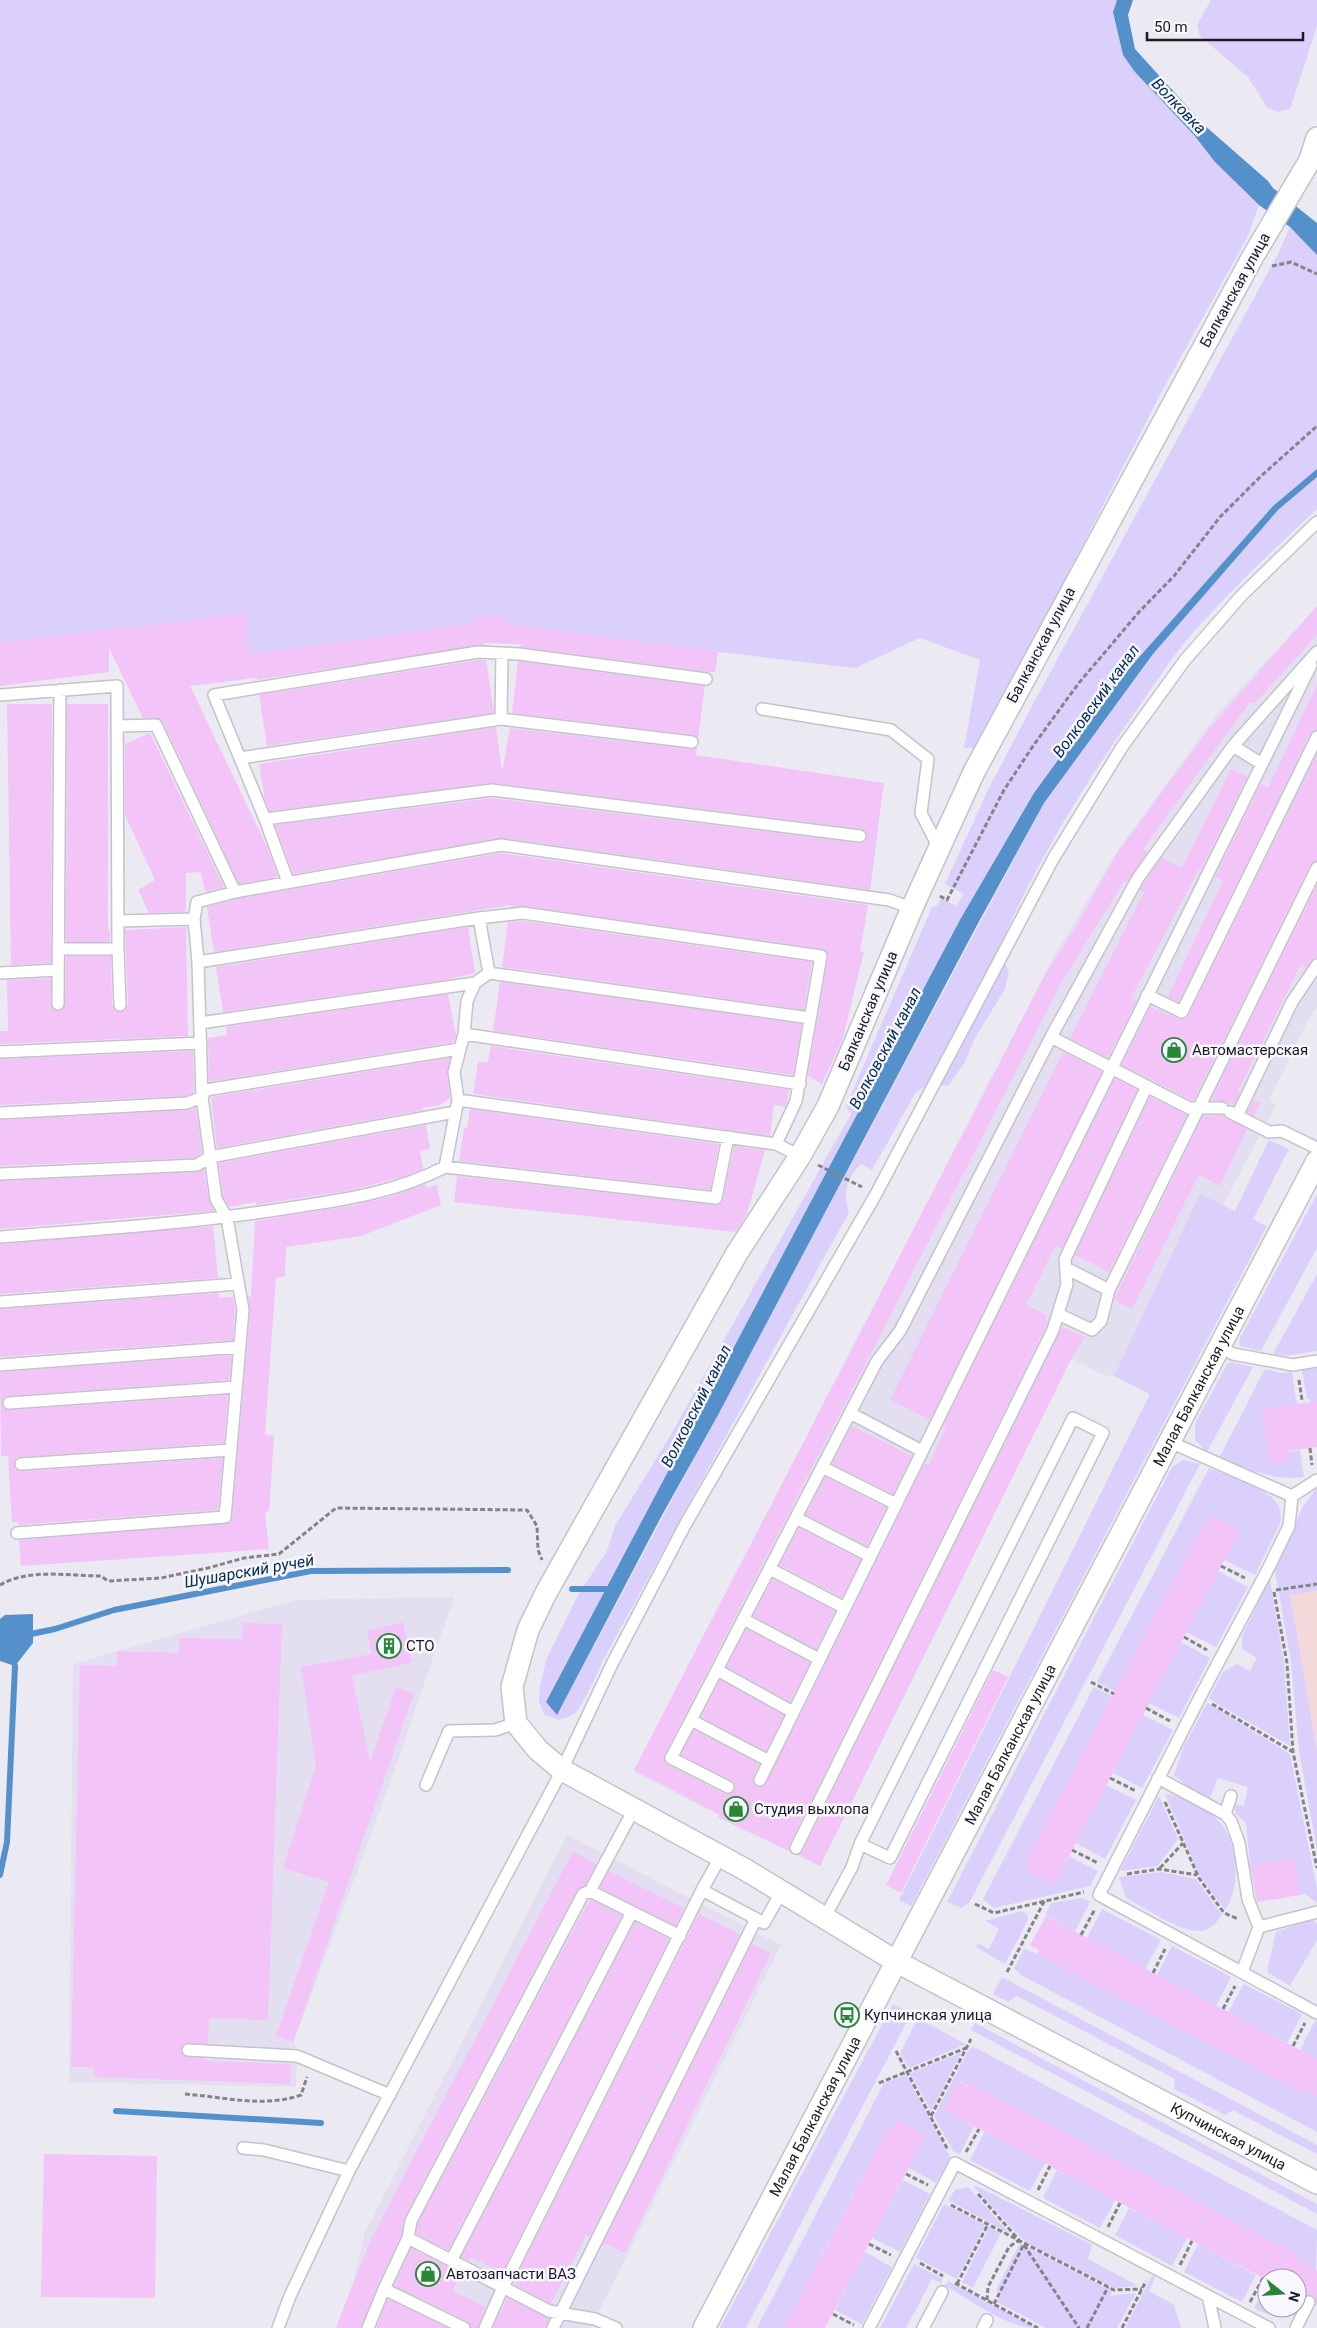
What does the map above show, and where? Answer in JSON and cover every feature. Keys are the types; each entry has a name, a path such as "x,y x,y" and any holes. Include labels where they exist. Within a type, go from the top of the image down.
{"street":[{"name":"Балканская улица","path":"516,1723 512,1687 519,1659 528,1630 556,1574 737,1253 803,1162 912,908 974,772 1024,676 1252,258 1310,160 1317,138"},
{"name":"Малая Балканская улица","path":"704,2328 1317,1161"},
{"name":"Купчинская улица","path":"516,1723 538,1750 561,1773 634,1809 721,1856 897,1962 1317,2184"}],"lane":[{"path":"278,2328 290,2296 348,2171 561,1773 612,1664 685,1525 876,1194 1053,859 1122,747 1185,660 1242,595 1317,522"},
{"path":"288,882 265,819 214,694 478,652 502,653 706,679"},
{"path":"728,1788 671,1758 877,1361 900,1331 1051,1037 1138,878 1233,746 1317,652 760,1780"},
{"path":"501,718 502,653"},
{"path":"0,695 116,686 120,1005"},
{"path":"58,1004 60,690"},
{"path":"762,709 891,730 928,759 921,813 939,848"},
{"path":"240,758 501,718 692,742"},
{"path":"118,726 156,725 235,892"},
{"path":"1147,995 1182,1012 1317,737"},
{"path":"1233,746 1262,764"},
{"path":"265,819 492,790 860,836"},
{"path":"17,1533 225,1517 243,1310 227,1218 216,1199 202,1097 198,962 194,919 197,902 235,892 288,882 501,845 888,900 912,908"},
{"path":"1058,1314 1092,1330 1101,1321 1110,1290 1317,868"},
{"path":"198,962 479,918 523,913 820,956 800,1084 796,1101 776,1144"},
{"path":"479,918 489,972"},
{"path":"118,921 194,919"},
{"path":"59,949 118,949"},
{"path":"1237,1116 1292,1002 1317,965"},
{"path":"0,973 58,970"},
{"path":"445,1167 458,1100 454,1072 464,1034 467,1001 475,983 489,972 810,1018"},
{"path":"200,1023 475,983"},
{"path":"464,1034 800,1084"},
{"path":"1051,1037 1190,1108 1201,1103 1222,1108 1269,1132 1282,1131 1317,1148"},
{"path":"0,1052 201,1043"},
{"path":"0,1113 187,1103 202,1097 206,1090 460,1049"},
{"path":"796,1848 1053,1330 1067,1284 1065,1259 1147,1086"},
{"path":"458,1100 776,1144 803,1162"},
{"path":"0,1174 197,1165 210,1157 455,1112"},
{"path":"0,1237 227,1218 360,1197 418,1181 445,1167 716,1198 728,1137"},
{"path":"1066,1268 1110,1290"},
{"path":"0,1302 238,1284"},
{"path":"0,1365 240,1347"},
{"path":"1220,1348 1233,1354 1293,1365 1317,1360"},
{"path":"9,1403 236,1387"},
{"path":"850,1414 922,1450"},
{"path":"826,1918 852,1867 860,1844 1073,1418 1103,1433 890,1858 860,1844"},
{"path":"1170,1442 1292,1496"},
{"path":"21,1464 231,1450"},
{"path":"822,1467 896,1504"},
{"path":"1292,1496 1317,1480"},
{"path":"1292,1496 1289,1526 1158,1778 1100,1895 1317,2013"},
{"path":"796,1518 870,1556"},
{"path":"770,1569 844,1608"},
{"path":"743,1620 820,1659"},
{"path":"717,1670 793,1712"},
{"path":"691,1720 769,1761"},
{"path":"426,1785 449,1731 495,1730 516,1723"},
{"path":"1158,1778 1224,1814 1236,1829 1248,1899 1259,1927 1242,1972"},
{"path":"1224,1814 1231,1796"},
{"path":"368,2328 408,2238 411,2220 583,1894 590,1891 634,1809"},
{"path":"485,2328 503,2287 702,1890 721,1856"},
{"path":"702,1890 764,1923 782,1891"},
{"path":"590,1891 680,1936"},
{"path":"452,2259 632,1912"},
{"path":"1259,1927 1317,1912"},
{"path":"553,2328 756,1919"},
{"path":"188,2050 298,2056 390,2095"},
{"path":"243,2148 264,2150 348,2171"},
{"path":"869,2328 955,2163 1269,2328"},
{"path":"408,2238 452,2259 549,2311 595,2319 616,2328"},
{"path":"384,2289 464,2328"},
{"path":"923,2328 942,2292"},
{"path":"1208,2296 1215,2328"},
{"path":"1296,2328 1309,2302"}],"path":[{"path":"1252,258 1274,267 1291,262 1317,274"},
{"path":"947,900 1004,790 1078,684 1133,619 1174,576 1220,517 1317,426"},
{"path":"803,1162 862,1187"},
{"path":"0,1585 12,1578 47,1575 101,1576 108,1581 162,1578 244,1558 279,1554 336,1508 527,1510 537,1526 538,1550 541,1558 556,1574"},
{"path":"1221,1566 1258,1586"},
{"path":"1273,1582 1287,1663 1293,1752 1317,1868"},
{"path":"1274,1590 1317,1584"},
{"path":"1184,1637 1221,1657"},
{"path":"1091,1682 1114,1694"},
{"path":"1200,1697 1293,1752"},
{"path":"1146,1708 1184,1728"},
{"path":"1110,1778 1148,1798"},
{"path":"1158,1778 1162,1794 1198,1876 1224,1913 1259,1927"},
{"path":"1160,1869 1183,1842"},
{"path":"1108,1876 1160,1869 1198,1876"},
{"path":"975,1904 994,1914 1088,1891 1100,1895 1081,1935"},
{"path":"1007,1972 1045,1900"},
{"path":"1153,1972 1173,1934"},
{"path":"1223,2010 1242,1972"},
{"path":"931,2117 972,2039"},
{"path":"879,2083 966,2048"},
{"path":"896,2051 944,2142"},
{"path":"185,2094 251,2102 285,2100 301,2095 307,2079 309,2061"},
{"path":"959,2165 978,2129"},
{"path":"1031,2203 1050,2166"},
{"path":"906,2174 988,2224 1114,2290 1142,2289"},
{"path":"1101,2240 1120,2203"},
{"path":"957,2284 988,2224"},
{"path":"987,2300 988,2287 1009,2247 1019,2240"},
{"path":"1173,2278 1192,2241"},
{"path":"869,2244 957,2284 1038,2328"},
{"path":"994,2304 1024,2244"},
{"path":"1024,2244 1079,2328"},
{"path":"1122,2328 1154,2268"},
{"path":"1087,2328 1108,2287"},
{"path":"1244,2315 1257,2290"},
{"path":"832,2314 860,2328"}],"shaded area":[{"path":"0,0 1117,0 1113,12 1123,55 1194,135 1215,162 1259,205 1247,238 1162,391 978,748 964,748 980,660 920,638 855,668 508,624 508,617 472,617 472,624 250,654 246,614 0,643"},
{"path":"1211,0 1317,0 1317,26 1290,109 1278,112 1267,107 1248,77 1200,36 1197,25"},
{"path":"1290,227 1317,255 1317,469 1273,506 1103,698 1034,793 961,918 546,1702 557,1715 1044,803 1153,654 1278,510 1317,477 1317,509 1189,637 1100,764 1062,824 1012,918 998,951 1009,970 1005,989 975,1038 964,1064 948,1086 932,1083 916,1092 872,1170 861,1164 852,1174 846,1192 849,1212 602,1662 585,1698 577,1711 571,1716 559,1720 545,1715 539,1702 546,1660 579,1593 607,1551 615,1526 670,1436 851,1114 846,1106 932,907 937,906 941,898 956,906 964,894 945,884 989,788 1278,254"},
{"path":"1317,606 1317,1008 1310,1016 1269,1100 1276,1105 1223,1205 1200,1195 1114,1376 1104,1375 1071,1359 820,1866 634,1772 1054,956 1118,850 1218,713"},
{"path":"1269,1140 1289,1149 1253,1219 1267,1226 911,1906 899,1900 1150,1394 1114,1376 1200,1194 1235,1211"},
{"path":"1317,1194 1317,1248 1261,1351 1240,1346 1239,1340"},
{"path":"1317,1274 1317,1351 1284,1356 1273,1354"},
{"path":"1230,1362 1253,1367 1207,1452 1195,1440 1195,1424 1227,1364"},
{"path":"1317,1368 1317,1401 1311,1402 1310,1399 1307,1399 1302,1370"},
{"path":"1265,1369 1281,1373 1292,1372 1298,1404 1261,1410 1271,1464 1289,1461 1288,1452 1300,1450 1304,1477 1271,1476 1219,1458"},
{"path":"1184,1460 1200,1464 969,1903 961,1908 947,1902 1172,1467"},
{"path":"1209,1468 1246,1482 1269,1495 1277,1504 1281,1514 1279,1526 1255,1575 1224,1560 1240,1530 1212,1515 1207,1524 1204,1522 1115,1691 1097,1682"},
{"path":"1317,1488 1317,1590 1290,1595 1317,1751 1317,1851 1299,1751 1291,1662 1275,1571 1303,1506"},
{"path":"1218,1571 1248,1587 1216,1647 1186,1632"},
{"path":"1270,1579 1284,1663 1290,1746 1209,1699 1223,1672 1237,1664 1250,1671 1257,1658 1242,1649 1242,1636"},
{"path":"1317,1590 1317,1751 1290,1594"},
{"path":"454,1597 390,1783 294,2041 297,2056 296,2087 69,2082 73,1664 296,1600"},
{"path":"1181,1642 1210,1658 1179,1718 1149,1703"},
{"path":"1094,1687 1112,1696 1027,1859 1029,1861 1025,1870 1054,1885 1069,1856 1098,1871 1090,1886 994,1908 983,1899"},
{"path":"1207,1703 1290,1754 1317,1888 1317,1903 1305,1894 1300,1895 1294,1858 1250,1865 1246,1823 1236,1814 1235,1804 1244,1806 1248,1787 1218,1778 1210,1798 1191,1790 1174,1775 1183,1748"},
{"path":"1143,1715 1173,1730 1142,1788 1113,1773"},
{"path":"1106,1785 1136,1800 1105,1859 1076,1843"},
{"path":"1165,1794 1176,1796 1206,1810 1219,1821 1227,1834 1234,1856 1235,1879 1234,1891 1225,1910 1200,1876"},
{"path":"1159,1796 1178,1839 1158,1866 1120,1871"},
{"path":"567,1835 781,1945 591,2328 336,2328 355,2275 365,2233"},
{"path":"1161,1872 1196,1879 1222,1915 1215,1924 1205,1930 1187,1929 1165,1920 1126,1898 1119,1877"},
{"path":"1081,1898 1090,1902 1075,1931 1045,1915 1051,1903"},
{"path":"1102,1909 1161,1940 1145,1969 1087,1938"},
{"path":"1022,1911 1027,1914 1028,1920 1005,1964 976,1947 978,1943 989,1949 999,1929 985,1921"},
{"path":"1312,1919 1317,1923 1317,1940 1290,1986 1267,1972 1276,1932"},
{"path":"1172,1946 1231,1977 1216,2006 1157,1975"},
{"path":"1024,1949 1037,1954 1302,2093 1304,2090 1317,2096 1317,2132 1021,1975 1014,1968"},
{"path":"1002,1977 1317,2145 1317,2154 1233,2110 1225,2115 1174,2089 1175,2079 1017,1996 1008,2002 993,1994"},
{"path":"1244,1984 1302,2014 1287,2043 1228,2012"},
{"path":"893,2004 911,2014 746,2328 720,2328"},
{"path":"921,2020 966,2044 909,2068 900,2053 916,2022"},
{"path":"1315,2021 1317,2022 1317,2059 1300,2050"},
{"path":"975,2023 1317,2204 1317,2214 971,2030"},
{"path":"974,2047 1317,2230 1316,2269 959,2081 943,2110 974,2126 960,2154 953,2151 934,2116 969,2049"},
{"path":"961,2053 931,2111 910,2073"},
{"path":"906,2075 950,2157 936,2183 909,2168 926,2135 897,2120 892,2130 888,2128 823,2252 788,2328 757,2328 884,2083"},
{"path":"985,2132 1045,2163 1030,2191 970,2160"},
{"path":"1057,2170 1115,2200 1100,2228 1043,2198"},
{"path":"903,2180 930,2194 900,2252 872,2238"},
{"path":"973,2186 979,2187 1092,2245 1088,2259 1138,2286 1114,2288 1025,2242"},
{"path":"968,2187 1009,2233 948,2200 955,2190"},
{"path":"944,2204 985,2225 957,2279 916,2258"},
{"path":"1129,2208 1187,2238 1172,2266 1115,2235"},
{"path":"989,2227 1001,2233 973,2288 962,2282"},
{"path":"1020,2243 1112,2291 1110,2296 1136,2293 1117,2328 1046,2328 997,2302 1002,2293 996,2290"},
{"path":"1198,2244 1256,2275 1242,2302 1184,2272"},
{"path":"865,2252 892,2267 862,2324 835,2310"},
{"path":"914,2264 943,2279 941,2283 932,2279 906,2328 880,2328"},
{"path":"1152,2276 1155,2277 1149,2291 1174,2305 1181,2328 1125,2328"},
{"path":"948,2281 1035,2328 1012,2323 988,2312 945,2286"}],"water":[{"name":"Волковка","path":"1117,0 1133,0 1128,15 1135,49 1203,124 1268,181 1273,188 1317,223 1317,255 1290,227 1259,205 1215,162 1194,135 1135,72 1123,55 1113,12"},
{"path":"1317,469 1317,477 1278,510 1153,654 1044,803 976,927 557,1715 546,1702 961,918 1034,793 1103,698 1273,506"},
{"path":"33,1614 33,1643 15,1666 0,1661 0,1619 5,1615"}],"building":[{"path":"1317,606 1317,635 1254,704 1250,702 1143,849 1148,852 1127,883 1124,881 1061,984 664,1755 668,1765 725,1794 732,1793 735,1786 732,1781 681,1755 694,1730 759,1764 753,1777 754,1784 760,1787 766,1784 925,1463 929,1465 946,1428 943,1426 1115,1078 1137,1090 1062,1249 1055,1246 1026,1305 1047,1315 1045,1319 1048,1321 1046,1327 789,1845 789,1851 784,1849 718,1817 719,1814 634,1770 1045,975 1077,925 1115,856 1208,730"},
{"path":"246,613 250,654 472,624 472,617 508,617 508,624 718,652 715,672 707,672 520,647 521,644 484,643 484,645 257,680 257,678 190,686 268,849 278,877 239,884 163,722 156,718 143,718 109,648 109,672 0,686 0,643"},
{"path":"486,660 494,713 267,746 259,695"},
{"path":"518,661 705,686 698,738 693,735 512,713"},
{"path":"1317,685 1317,730 1310,734 1179,1002 1168,997 1223,881 1215,877 1261,784 1268,788"},
{"path":"7,704 52,704 51,963 11,965"},
{"path":"67,704 108,704 108,930 110,930 110,942 66,942"},
{"path":"496,727 502,772 510,728 691,749 697,748 696,755 884,783 870,890 502,838 293,874 275,825 492,798 859,843 863,843 867,837 867,833 861,829 493,783 270,811 265,800 259,764"},
{"path":"150,733 224,887 205,892 201,872 186,873 186,912 149,913 138,890 155,880 125,815 125,744"},
{"path":"1317,754 1317,861 1310,865 1194,1100 1191,1100 1122,1065 1150,1007 1179,1019 1186,1018 1189,1015"},
{"path":"1231,769 1247,777 1201,870 1199,869 1131,998 1137,1001 1108,1058 1070,1038 1144,892 1140,890 1144,882 1161,858 1182,868"},
{"path":"501,853 868,905 860,951 864,952 843,1038 822,1084 808,1076 828,957 828,953 822,949 524,906 511,907 511,905 214,952 207,907 237,899"},
{"path":"1317,885 1317,958 1311,960 1306,968 1301,964 1238,1091 1240,1093 1234,1105 1211,1100"},
{"path":"523,921 812,962 804,1010 502,967 508,922"},
{"path":"186,927 188,1036 0,1044 0,1031 8,1031 7,980 51,978 51,1004 54,1010 58,1011 62,1010 65,1005 66,956 111,956 112,1005 116,1011 121,1012 128,1005 125,930"},
{"path":"468,927 475,973 446,980 223,1012 216,967"},
{"path":"500,982 802,1024 793,1075 493,1031"},
{"path":"448,994 456,1036 454,1042 209,1082 208,1038 227,1035 226,1027"},
{"path":"491,1046 789,1090 787,1102 785,1107 774,1105 770,1136 473,1094 478,1062 488,1062"},
{"path":"193,1051 194,1092 185,1096 0,1105 0,1059"},
{"path":"1063,1052 1102,1072 930,1420 890,1400"},
{"path":"450,1058 447,1073 450,1098 440,1105 422,1108 423,1110 217,1148 211,1097"},
{"path":"1150,1097 1187,1115 1109,1272 1075,1255"},
{"path":"1253,1100 1260,1103 1254,1116 1247,1112"},
{"path":"196,1108 202,1153 195,1158 0,1166 0,1120"},
{"path":"470,1109 719,1144 710,1190 459,1161 464,1128 467,1128"},
{"path":"1223,1115 1247,1129 1220,1186 1199,1174 1132,1309 1114,1300 1203,1116"},
{"path":"426,1125 430,1149 420,1151 423,1169 406,1176 352,1190 256,1205 256,1202 229,1207 223,1197 219,1163"},
{"path":"734,1146 765,1150 747,1214 736,1232 454,1202 457,1176 718,1205 723,1199"},
{"path":"204,1169 209,1200 214,1210 212,1211 0,1229 0,1181 197,1172"},
{"path":"426,1184 427,1188 437,1185 441,1205 361,1236 286,1247 285,1276 276,1278 265,1434 274,1436 269,1511 265,1512 269,1549 21,1566 19,1540 229,1523 232,1518 247,1347 250,1311 248,1296 251,1296 255,1221 355,1205 392,1196"},
{"path":"213,1226 218,1278 0,1294 0,1244"},
{"path":"219,1293 219,1298 233,1297 235,1310 233,1340 0,1357 0,1309"},
{"path":"1062,1327 1085,1337 1071,1359 820,1866 798,1855 803,1851"},
{"path":"232,1355 229,1380 8,1396 4,1397 2,1403 3,1408 10,1410 228,1395 224,1443 20,1457 16,1458 14,1464 15,1469 22,1471 223,1458 218,1510 18,1525 18,1522 12,1522 8,1456 1,1456 0,1372"},
{"path":"1317,1401 1317,1447 1288,1451 1290,1461 1271,1464 1261,1410"},
{"path":"852,1426 912,1456 893,1494 832,1464"},
{"path":"825,1477 886,1508 867,1546 806,1515"},
{"path":"1212,1515 1240,1530 1054,1885 1025,1870 1029,1861 1026,1860 1204,1522 1207,1524"},
{"path":"799,1528 861,1560 842,1598 780,1565"},
{"path":"773,1579 835,1611 816,1649 753,1616"},
{"path":"403,1622 412,1662 352,1676 370,1762 396,1687 414,1693 293,2042 276,2036 329,1882 283,1868 316,1765 301,1667 372,1654 367,1631"},
{"path":"243,1623 282,1624 268,2020 209,2018 208,2044 185,2043 181,2050 184,2056 208,2059 208,2061 291,2064 290,2084 94,2077 94,2067 71,2067 80,1665 117,1666 117,1651 179,1653 179,1638 242,1639"},
{"path":"746,1629 810,1663 790,1702 727,1667"},
{"path":"993,1670 1008,1677 901,1893 886,1885"},
{"path":"720,1680 784,1715 766,1751 701,1717"},
{"path":"573,1851 596,1864 585,1885 576,1891 404,2218 401,2236 377,2286 361,2328 336,2328 371,2239"},
{"path":"1294,1858 1300,1895 1257,1902 1250,1865"},
{"path":"609,1871 684,1908 676,1926 600,1888"},
{"path":"590,1899 622,1915 448,2250 416,2234 418,2223"},
{"path":"699,1914 739,1934 739,1937 590,2237 586,2235 551,2304 515,2285 517,2282 514,2281"},
{"path":"1046,1916 1317,2059 1317,2096 1304,2090 1302,2093 1037,1954 1039,1950 1030,1945"},
{"path":"635,1922 669,1939 502,2273 471,2257 469,2261 461,2257"},
{"path":"752,1944 771,1953 625,2253 603,2243"},
{"path":"958,2081 967,2086 969,2083 1299,2255 1297,2259 1317,2270 1317,2306 1313,2296 1307,2296 1307,2268 1257,2268 1257,2275 943,2110"},
{"path":"897,2120 926,2135 825,2328 784,2328 888,2128 892,2130"},
{"path":"44,2154 157,2156 155,2298 41,2297"},
{"path":"411,2248 461,2274 452,2291 486,2307 478,2328 471,2328 467,2321 394,2286"},
{"path":"508,2298 549,2319 546,2328 493,2328"},
{"path":"388,2299 447,2328 376,2328"}],"waterway":[{"name":"Шушарский ручей","path":"26,1635 55,1629 114,1610 311,1571 508,1570"},
{"name":"Шушарский ручей","path":"572,1589 613,1589"},
{"path":"0,1875 7,1842 15,1666"},
{"path":"116,2111 321,2123"}],"place":[{"name":"Автомастерская","path":"1174,1050"},
{"name":"СТО","path":"389,1646"},
{"name":"Студия выхлопа","path":"736,1809"},
{"name":"Купчинская улица","path":"847,2015"},
{"name":"Автозапчасти ВАЗ","path":"428,2274"}],"water label":[{"name":"Волковский канал","path":"1096,701"},
{"name":"Волковский канал","path":"885,1048"},
{"name":"Волковский канал","path":"696,1406"}]}
